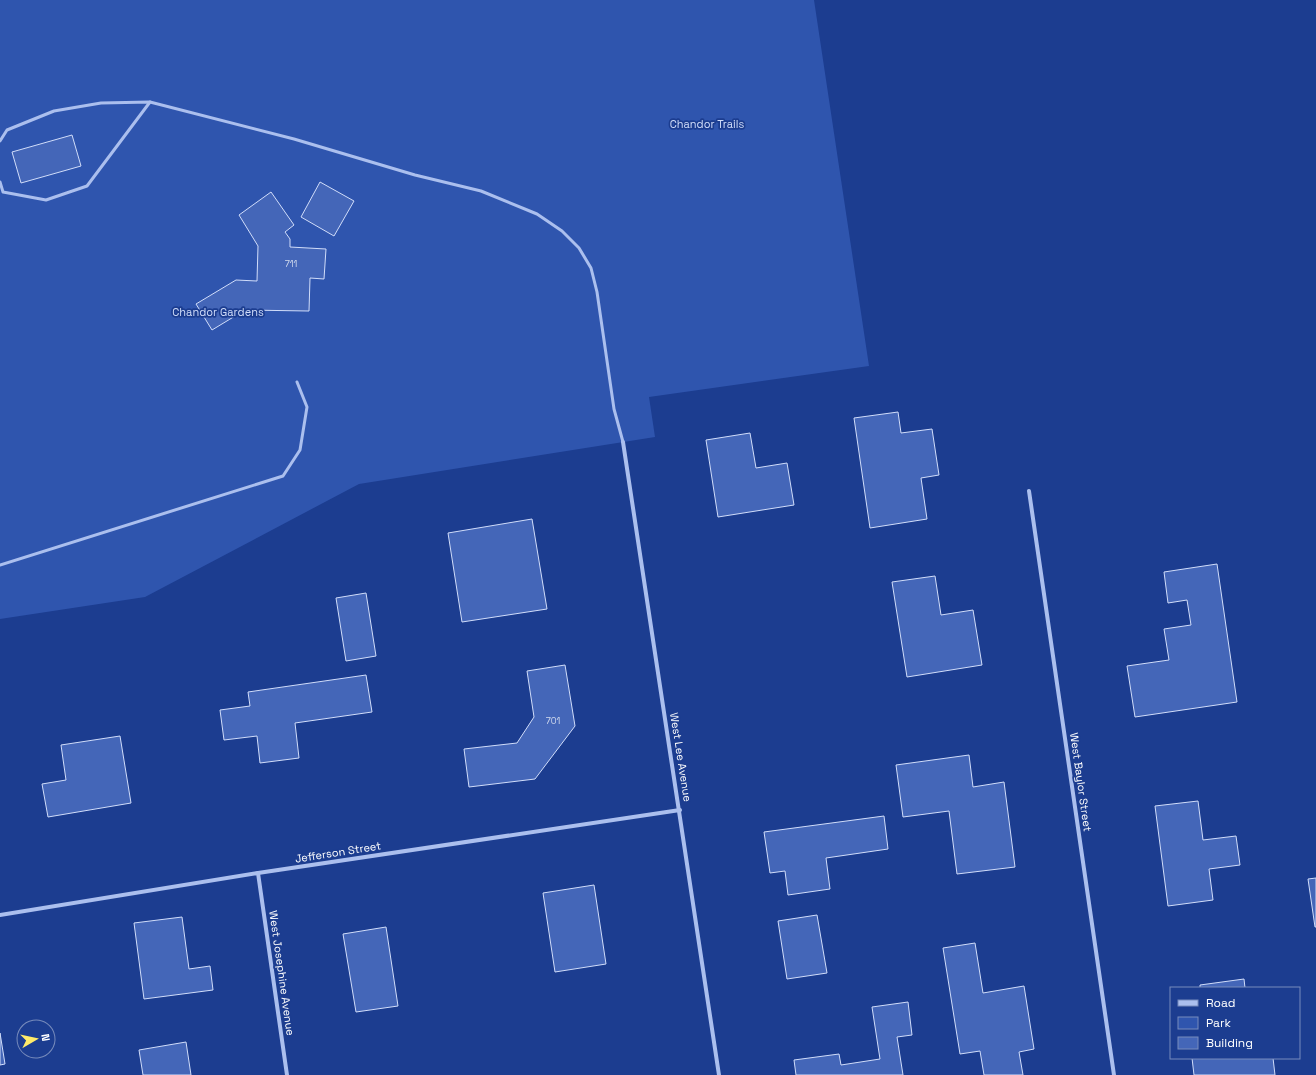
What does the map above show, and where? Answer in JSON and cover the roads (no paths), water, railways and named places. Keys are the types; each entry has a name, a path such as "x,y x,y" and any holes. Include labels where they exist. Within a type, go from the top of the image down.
{"street":[{"name":"West Lee Avenue","path":"623,442 719,1075"},
{"name":"West Baylor Street","path":"1029,491 1114,1075"},
{"name":"Jefferson Street","path":"0,915 258,873 680,810"},
{"name":"West Josephine Avenue","path":"258,873 287,1075"}],"lane":[{"path":"0,141 7,130 54,110 101,103 150,102 294,139 415,175 481,192 537,214 562,230 579,248 591,268 597,292 614,409 623,442"},
{"path":"0,182 3,192 46,200 87,186 150,102"},
{"path":"0,565 283,476 300,450 307,407 297,382"}],"park label":[{"name":"Chandor Trails","path":"707,124"},
{"name":"Chandor Gardens","path":"218,312"}]}
